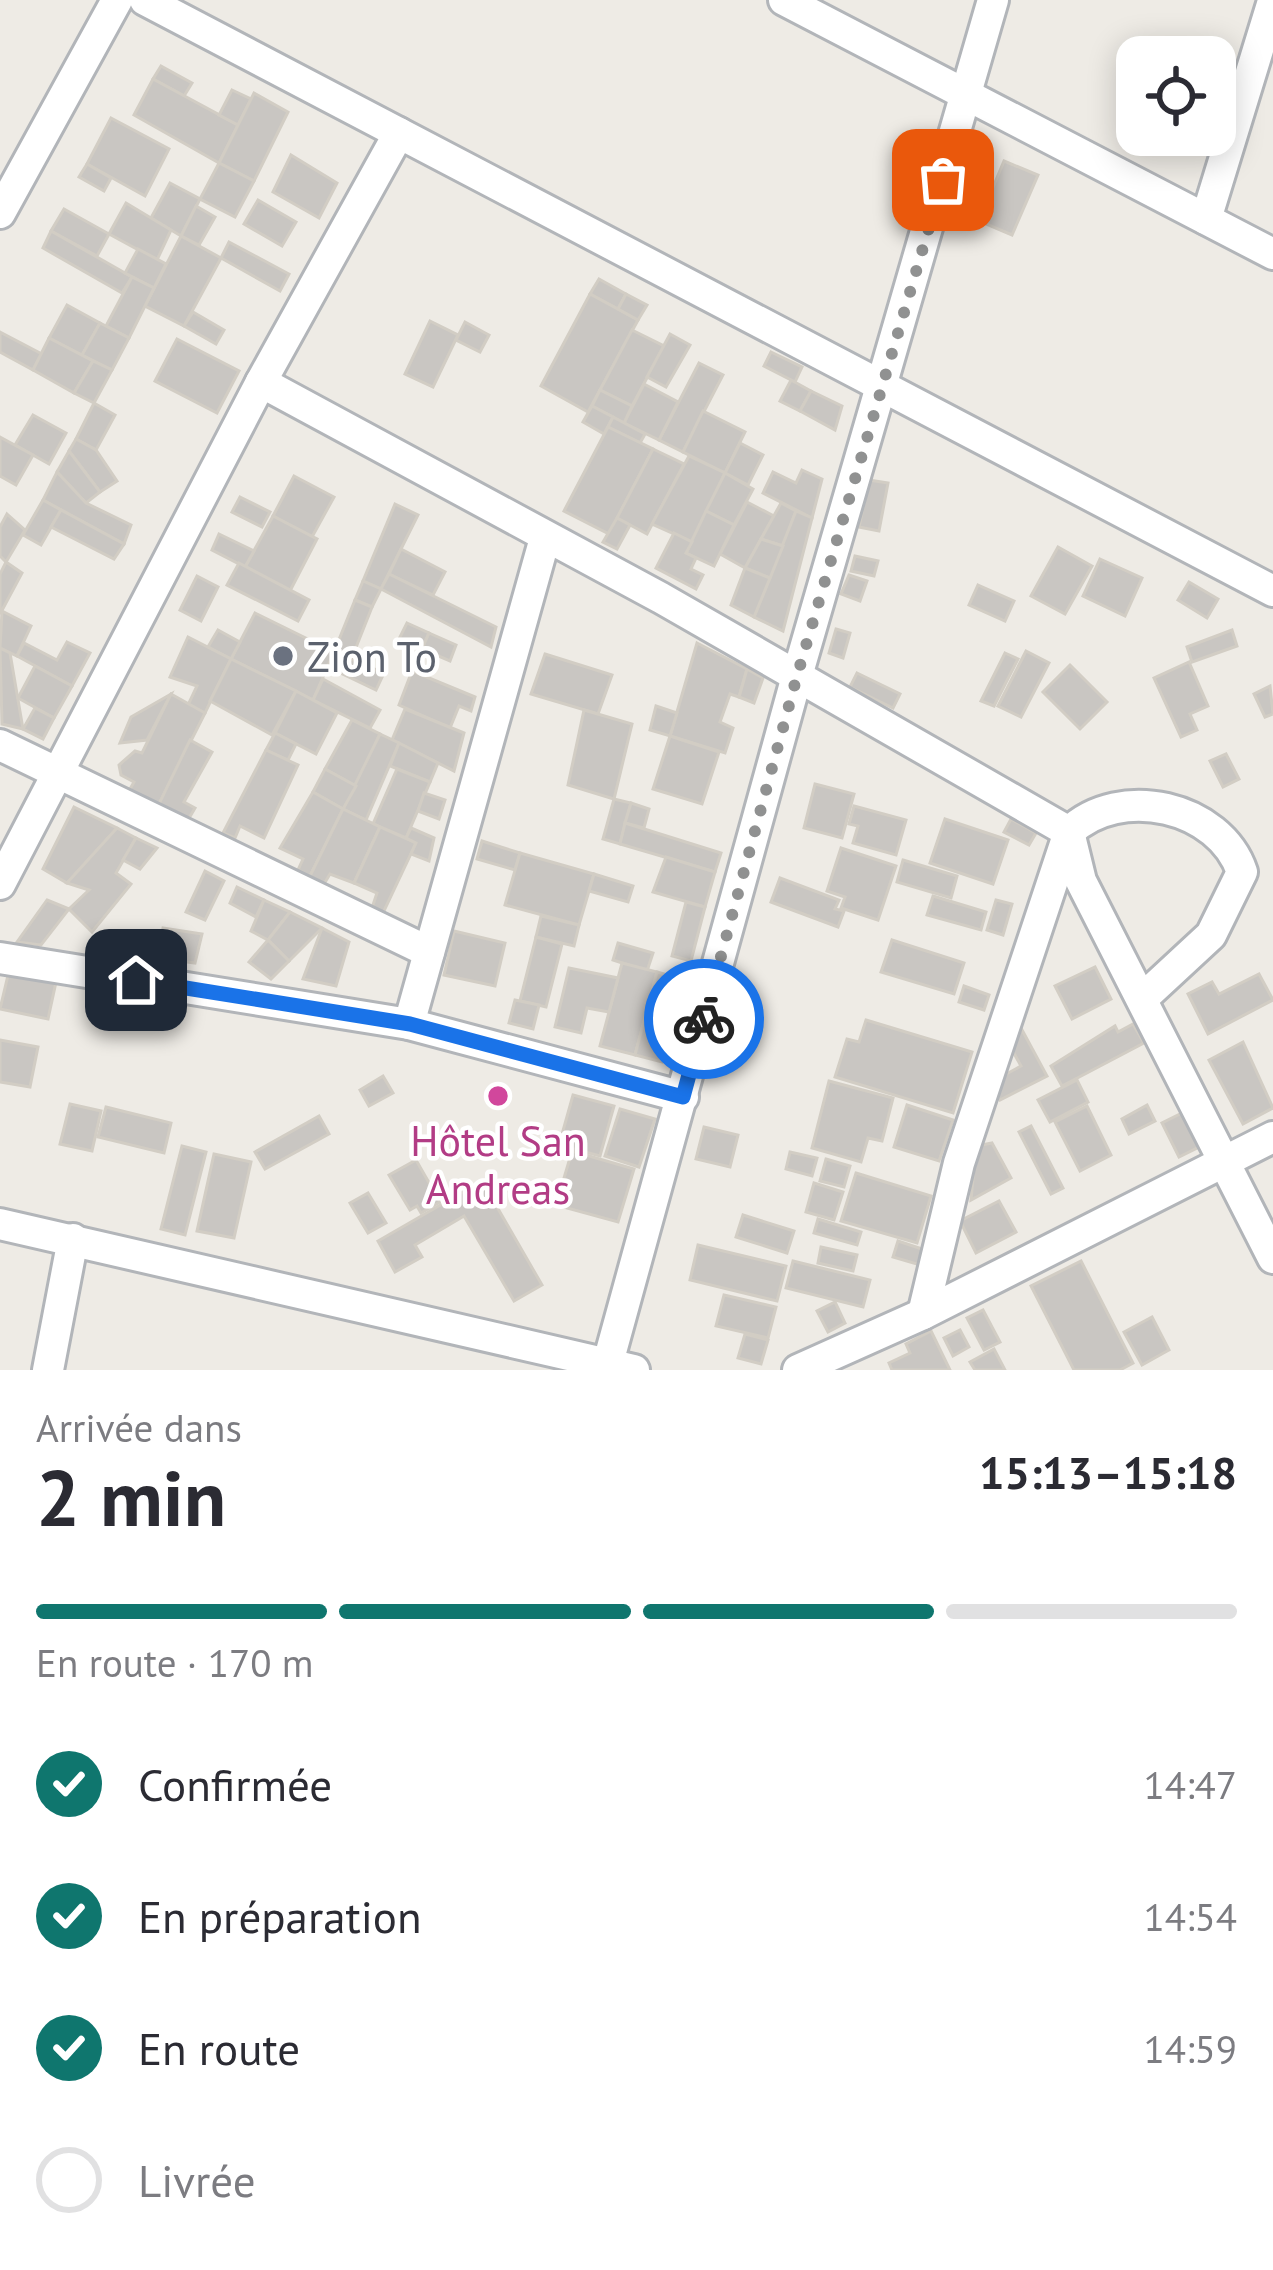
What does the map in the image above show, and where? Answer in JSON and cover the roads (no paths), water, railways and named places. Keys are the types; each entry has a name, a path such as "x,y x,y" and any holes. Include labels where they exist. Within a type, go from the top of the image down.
{"street":[{"path":"0,213 117,0"},
{"path":"145,0 1273,591"},
{"path":"784,0 1273,254"},
{"path":"0,1224 615,1369 797,676 993,0"},
{"path":"1206,219 1273,1"},
{"path":"0,884 261,382 399,133"},
{"path":"261,382 797,676 1069,832 1082,881 1273,1258"},
{"path":"410,1024 545,538"},
{"path":"0,745 429,952"},
{"path":"922,1314 958,1163 1069,832 1084,817 1112,807 1152,807 1209,826 1234,848 1242,872 1211,934 1143,998"},
{"path":"0,958 410,1024 683,1097"},
{"path":"798,1370 922,1314 1273,1138"},
{"path":"48,1370 73,1240"}],"place":[{"name":"Zion To","path":"283,656"},
{"name":"Hôtel San Andreas","path":"498,1096"}]}
